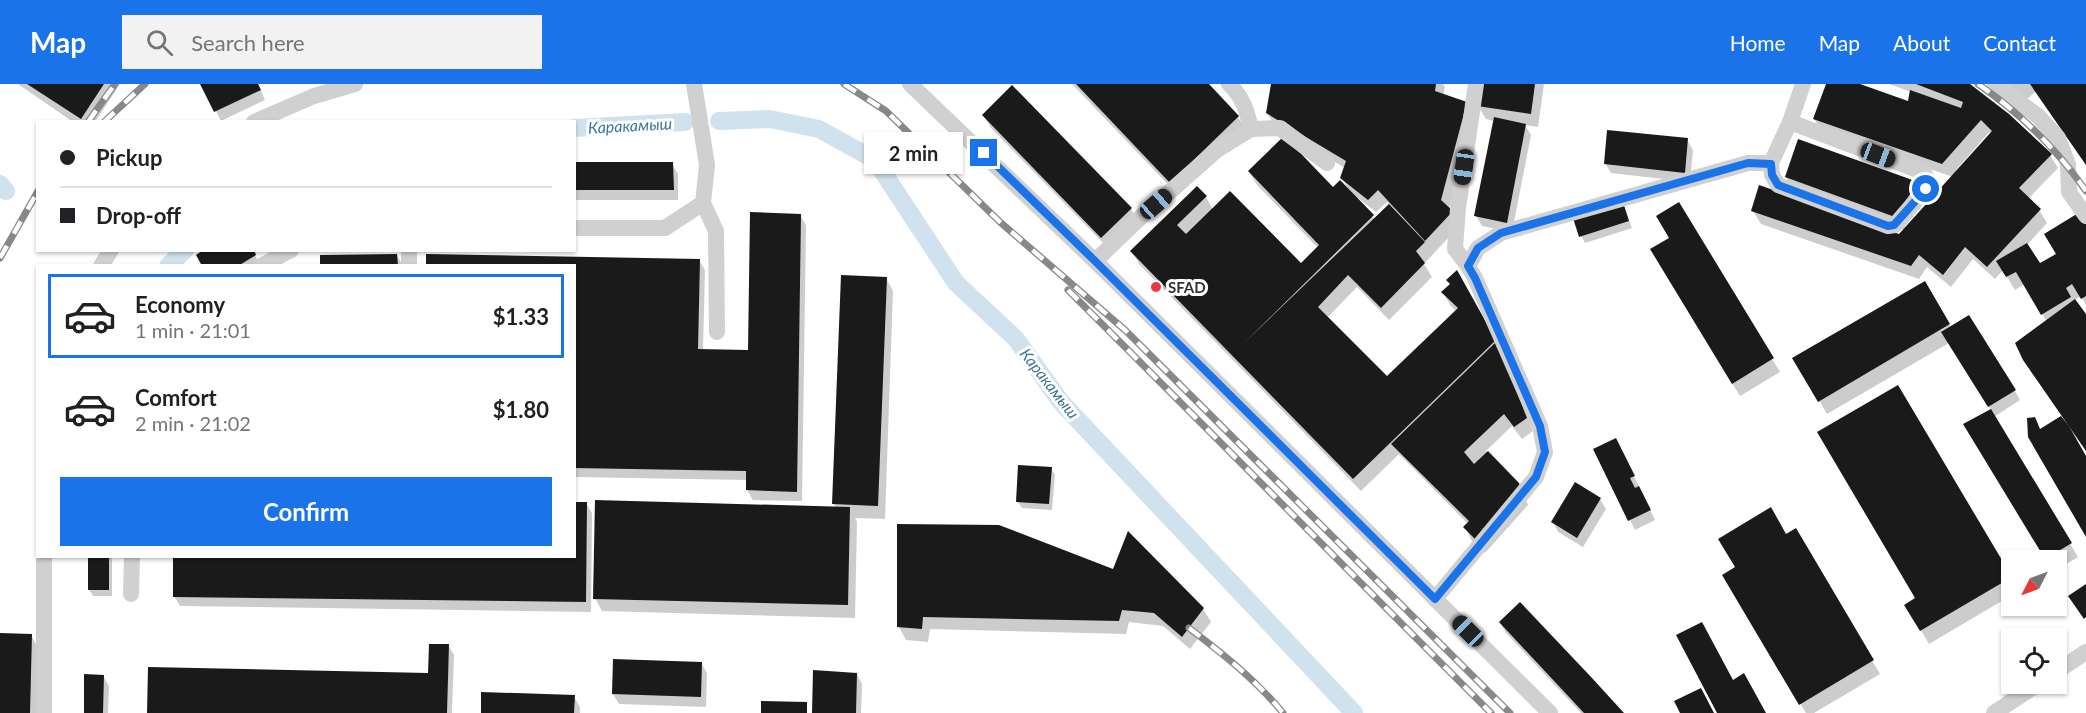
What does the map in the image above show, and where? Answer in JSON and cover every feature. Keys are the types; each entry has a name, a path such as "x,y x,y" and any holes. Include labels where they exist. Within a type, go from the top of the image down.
{"street":[{"path":"259,120 314,96 355,84"},
{"path":"694,84 707,165 703,203 716,231 717,332"},
{"path":"910,84 1095,261 1550,713"},
{"path":"1229,84 1239,93 1245,105 1251,129"},
{"path":"1435,599 1536,477 1545,452 1540,426 1475,278 1455,249 1458,208 1476,84"},
{"path":"1790,122 1923,172 1927,178 1926,189 1894,225 1888,226 1778,185 1772,175 1771,164 1790,122 1803,84"},
{"path":"1995,84 2038,116 2058,138 2068,164 2069,192 2086,216"},
{"path":"1095,261 1217,150 1251,129 1280,128 1327,163"},
{"path":"1468,266 1478,248 1501,233 1748,163 1771,164"},
{"path":"576,228 665,228 703,203"},
{"path":"265,264 287,252"},
{"path":"44,558 44,713"},
{"path":"131,594 132,558"},
{"path":"2067,665 2086,652"},
{"path":"1994,713 2023,694"}],"building":[{"path":"27,84 104,84 81,119"},
{"path":"200,84 258,84 261,90 214,112"},
{"path":"1076,84 1209,84 1239,116 1170,183"},
{"path":"1271,84 1436,84 1435,91 1467,102 1441,200 1453,211 1425,241 1378,190 1368,200 1340,178 1346,161 1266,113"},
{"path":"1480,84 1535,84 1531,114 1477,106"},
{"path":"1826,84 1860,84 1908,101 1910,90 1961,108 1963,102 1916,84 1970,84 2009,114 2052,154 2019,188 2041,209 1987,267 1965,247 1943,275 1919,255 1911,266 1751,211 1759,185 1899,234 1992,131 1981,120 1942,164 1813,119"},
{"path":"2030,84 2086,84 2086,165"},
{"path":"1012,85 1132,208 1101,238 982,115"},
{"path":"1494,117 1526,124 1507,223 1474,216"},
{"path":"1607,130 1688,138 1685,173 1604,164"},
{"path":"1284,136 1333,187 1340,180 1374,215 1243,344 1389,204 1425,242 1416,251 1425,263 1381,308 1348,275 1318,307 1387,376 1458,308 1441,292 1450,284 1446,280 1457,270 1496,340 1353,479 1130,251 1197,186 1207,196 1177,225 1186,234 1230,191 1301,263 1319,245 1248,171"},
{"path":"1798,139 1918,182 1895,217 1785,177"},
{"path":"576,162 673,162 674,190 576,190"},
{"path":"1623,202 1629,221 1579,237 1573,218"},
{"path":"1679,202 1774,358 1732,384 1650,249 1669,238 1656,216"},
{"path":"750,212 801,214 797,492 746,490 746,471 576,468 576,264 426,264 426,254 700,259 698,349 748,350"},
{"path":"2080,212 2086,222 2086,296 2081,299 2072,284 2066,288 2071,297 2041,315 2016,272 2006,277 1996,261 2027,243 2040,263 2056,254 2044,234"},
{"path":"200,252 255,252 256,255 241,264 201,264 196,255"},
{"path":"397,254 398,264 320,264 320,255"},
{"path":"841,275 887,277 878,506 832,504"},
{"path":"1925,281 1950,324 1818,402 1792,358"},
{"path":"2075,299 2086,314 2086,451 2023,360 2015,343"},
{"path":"1969,315 2016,390 1988,407 1941,332"},
{"path":"1497,341 1527,418 1514,427 1504,414 1464,452 1474,464 1488,451 1519,483 1522,491 1477,541 1463,527 1469,521 1391,444"},
{"path":"1898,385 2001,558 2001,583 1920,631 1904,605 1915,598 1817,432"},
{"path":"1991,409 2072,543 2060,550 2040,550 1963,424"},
{"path":"2061,416 2086,456 2086,537 2028,437 2027,418 2035,417 2040,429"},
{"path":"1616,438 1635,476 1630,478 1635,488 1639,486 1651,510 1628,521 1593,449"},
{"path":"1018,465 1052,467 1049,504 1016,502"},
{"path":"1575,482 1601,498 1577,538 1551,522"},
{"path":"595,500 850,507 848,605 593,599"},
{"path":"576,502 587,502 586,602 173,597 173,558 576,558"},
{"path":"1771,507 1786,534 1796,528 1874,660 1799,705 1722,575 1735,567 1718,539"},
{"path":"897,524 999,525 1113,569 1128,531 1204,608 1182,637 1154,613 1122,610 1119,621 923,617 922,629 897,627"},
{"path":"88,558 109,558 109,590 88,590"},
{"path":"2086,584 2086,617 2084,619 2068,596"},
{"path":"1520,602 1624,713 1584,713 1499,622"},
{"path":"1702,622 1733,680 1744,673 1766,713 1717,713 1676,635"},
{"path":"0,633 32,634 30,713 0,713"},
{"path":"429,644 449,644 447,713 147,713 148,667 428,673"},
{"path":"613,659 702,662 701,697 612,694"},
{"path":"813,670 857,673 856,713 812,713"},
{"path":"84,674 104,675 103,713 84,713"},
{"path":"1701,688 1714,713 1680,713 1674,701"},
{"path":"481,692 575,695 574,713 481,713"},
{"path":"761,701 807,702 807,713 761,713"}],"waterway":[{"name":"Каракамыш","path":"719,121 770,119 819,129 875,160 956,283 1016,339 1061,402 1354,713"},
{"name":"Каракамыш","path":"576,128 685,122"},
{"name":"Каракамыш","path":"0,184 6,191"},
{"name":"Каракамыш","path":"170,264 183,252"}],"railway":[{"path":"89,120 115,84"},
{"path":"106,120 145,84"},
{"path":"844,84 886,111 1000,222 1125,330 1510,713"},
{"path":"1978,84 2036,132 2086,191"},
{"path":"0,258 36,195"},
{"path":"1068,290 1491,713"},
{"path":"1189,628 1250,678 1283,713"}],"place":[{"name":"SFAD","path":"1156,287"}],"route":[{"path":"984,153 1435,599 1536,477 1545,452 1540,426 1468,266 1478,248 1501,233 1748,163 1771,164 1772,175 1778,185 1888,226 1894,225 1926,189"}]}
